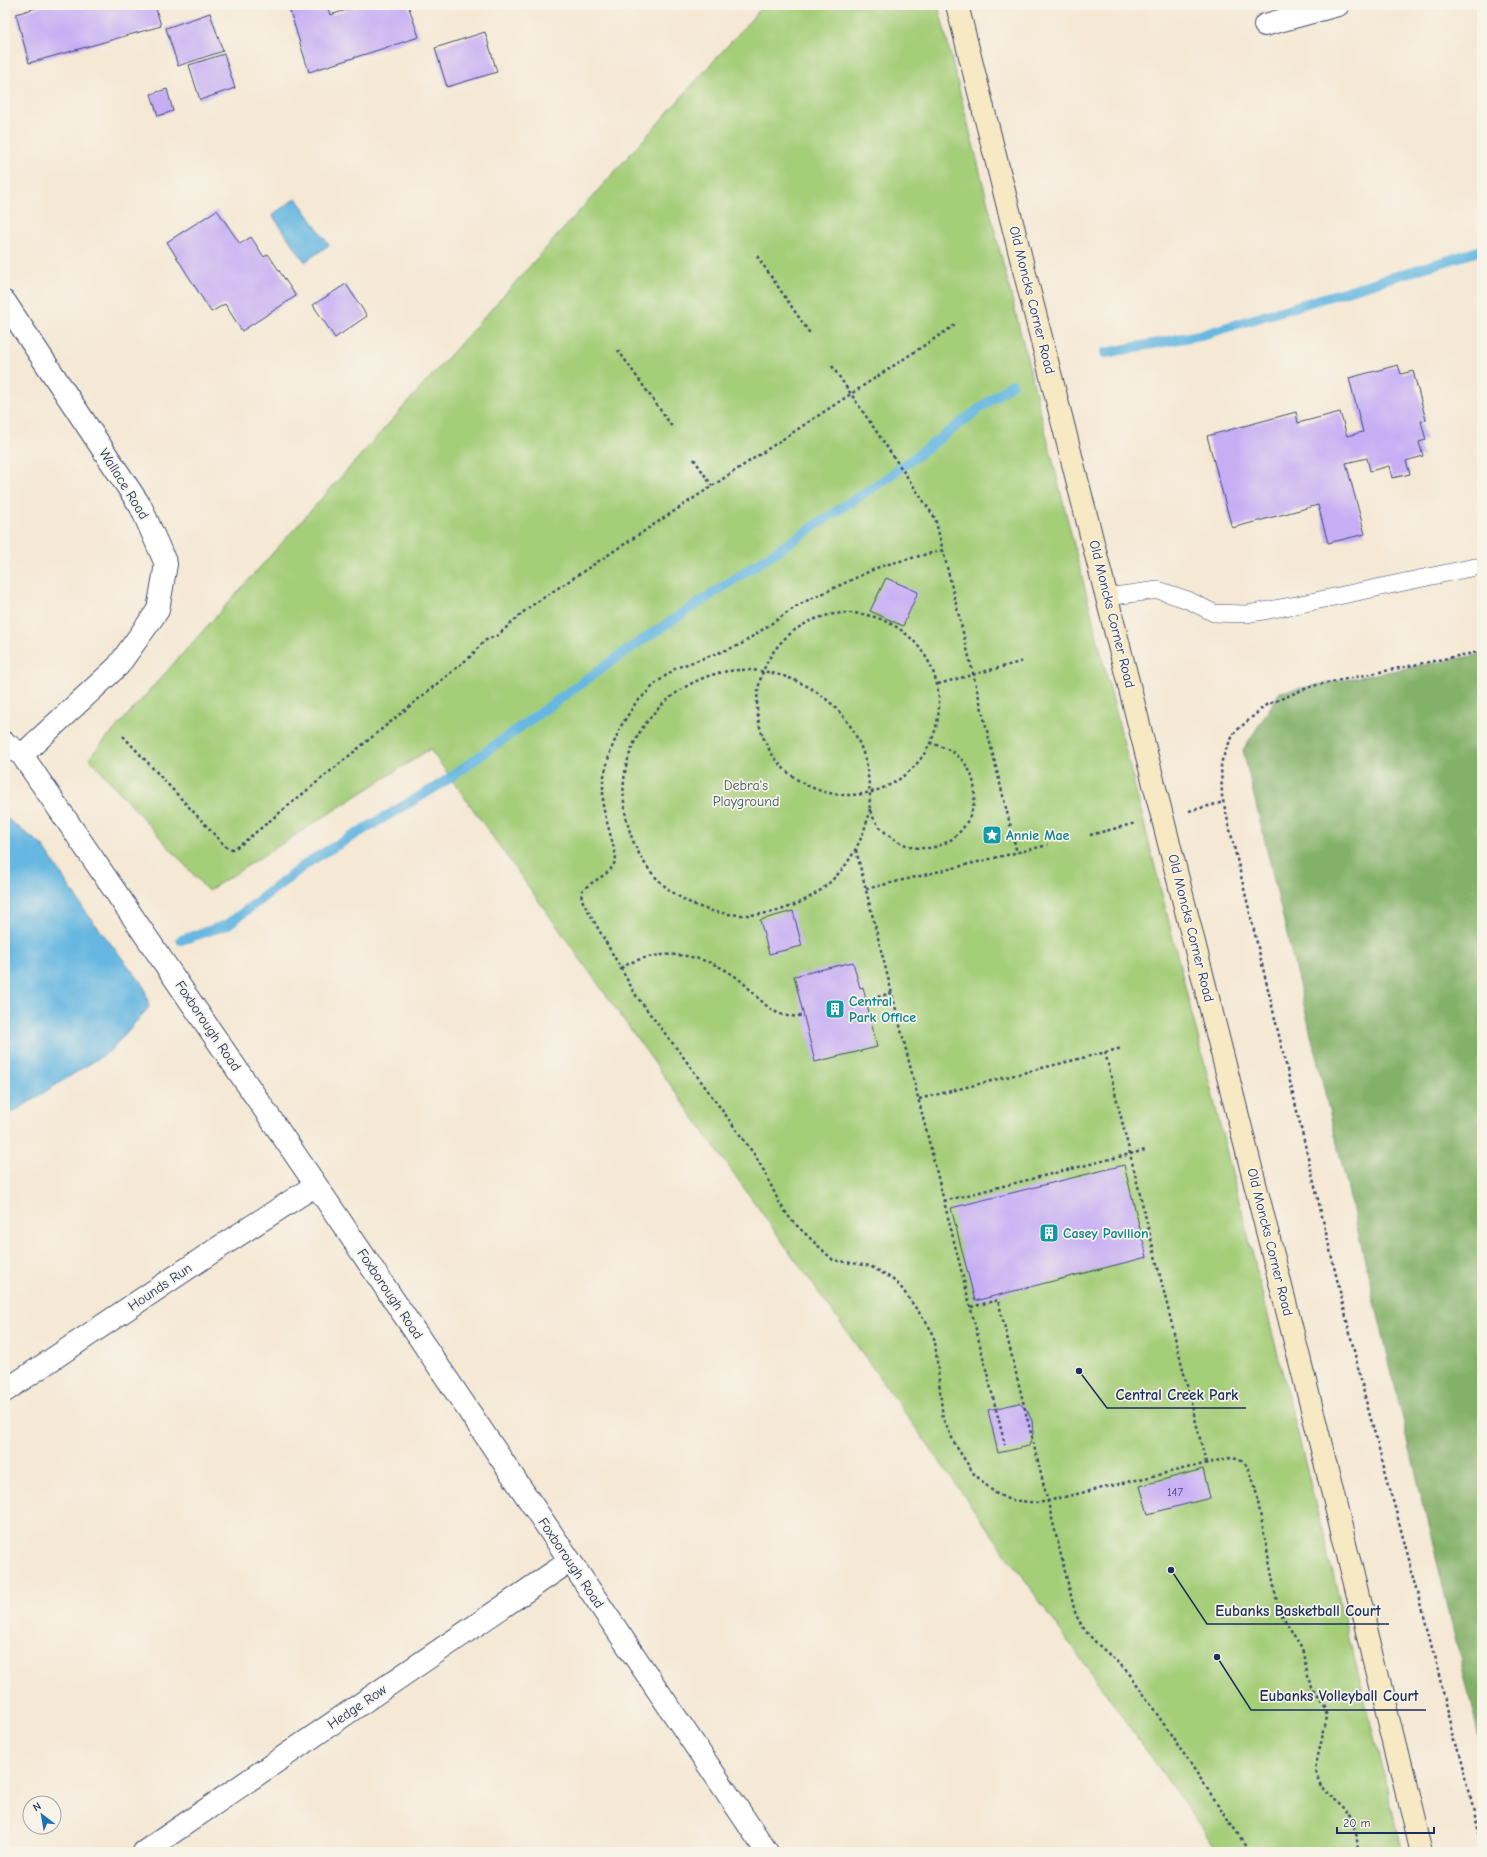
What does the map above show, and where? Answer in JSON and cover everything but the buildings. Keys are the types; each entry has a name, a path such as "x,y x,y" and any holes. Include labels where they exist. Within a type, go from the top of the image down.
{"street":[{"name":"Old Moncks Corner Road","path":"957,5 1313,1413 1421,1852"},
{"path":"1265,24 1338,5"},
{"name":"Wallace Road","path":"5,302 141,507 166,564 158,610 118,666 14,749"},
{"name":"Foxborough Road","path":"14,749 316,1185 767,1852"},
{"name":"Hounds Run","path":"5,1391 212,1252 316,1185"},
{"name":"Hedge Row","path":"144,1852 570,1561"}],"lane":[{"path":"1107,596 1158,590 1188,600 1214,613 1247,614 1296,606 1475,567"}],"path":[{"path":"757,256 811,335"},
{"path":"123,736 226,848 232,849 239,846 471,656 484,641 498,635 528,608 955,325"},
{"path":"618,350 672,428"},
{"path":"832,366 935,518 1017,853"},
{"path":"694,459 712,486"},
{"path":"943,550 881,566 800,604 740,645 676,668 656,683 635,704 621,726 610,752 604,780 603,806 616,856 616,864 607,873 585,887 580,892 582,900 637,997 684,1058 754,1154 780,1204 792,1221 833,1260 870,1266 892,1278 900,1286 932,1331 943,1419 956,1446 974,1474 995,1493 1010,1500 1039,1503 1229,1458 1237,1458 1244,1461 1249,1469 1255,1486 1277,1603 1282,1615 1302,1649 1310,1688 1325,1709 1327,1716 1315,1768 1316,1775 1324,1791 1344,1809 1352,1820 1356,1833 1358,1852"},
{"path":"835,613 860,613 882,619 902,630 913,640 931,664 938,684 940,707 937,729 928,750 914,768 897,782 870,794 854,796 828,794 805,786 784,771 768,751 759,727 756,702 763,671 772,654 789,635 810,621 835,613"},
{"path":"1482,651 1312,686 1266,705 1234,732 1221,763 1224,802 1366,1401 1422,1608 1482,1847"},
{"path":"938,684 1024,661"},
{"path":"744,670 763,671 789,678 809,687 834,706 845,718 861,746 869,778 870,794 870,810 867,824 856,849 846,866 833,880 813,896 784,910 746,916 727,915 691,903 660,880 647,866 637,850 625,814 623,795 624,776 636,739 646,722 658,708 672,695 706,677 724,672 744,670"},
{"path":"870,810 878,824 888,836 901,844 916,848 931,847 946,842 959,833 968,821 974,807 975,792 972,778 965,764 955,753 931,743"},
{"path":"1187,811 1224,802"},
{"path":"1090,835 1137,823"},
{"path":"866,889 1048,845"},
{"path":"856,849 1005,1445"},
{"path":"621,968 628,963 644,958 678,954 698,958 713,964 736,977 771,1010 783,1017 793,1018 803,1015"},
{"path":"866,1000 892,993"},
{"path":"919,1099 1122,1048"},
{"path":"1105,1052 1206,1463"},
{"path":"944,1201 1146,1150"},
{"path":"971,1307 998,1300 1080,1624 1086,1634 1122,1665 1132,1677 1250,1852"}],"green space":[{"name":"Debra's Playground","path":"764,5 938,5 1403,1852 1219,1852 430,749 208,891 89,758"},
{"path":"1482,654 1482,1750 1243,750 1280,692"}],"water":[{"path":"296,198 329,245 305,262 272,215"},
{"path":"5,817 43,846 85,911 144,986 149,1007 110,1051 5,1117"}],"waterway":[{"path":"1105,353 1205,334 1482,250"},
{"path":"181,940 227,925 310,861 441,784 626,651 890,476 1012,384"}],"place":[{"name":"Annie Mae","path":"992,835"},
{"name":"Central Park Office","path":"835,1009"},
{"name":"Casey Pavilion","path":"1049,1233"},
{"name":"Central Creek Park","path":"1079,1371"},
{"name":"Eubanks Basketball Court","path":"1171,1570"},
{"name":"Eubanks Volleyball Court","path":"1217,1657"}]}
